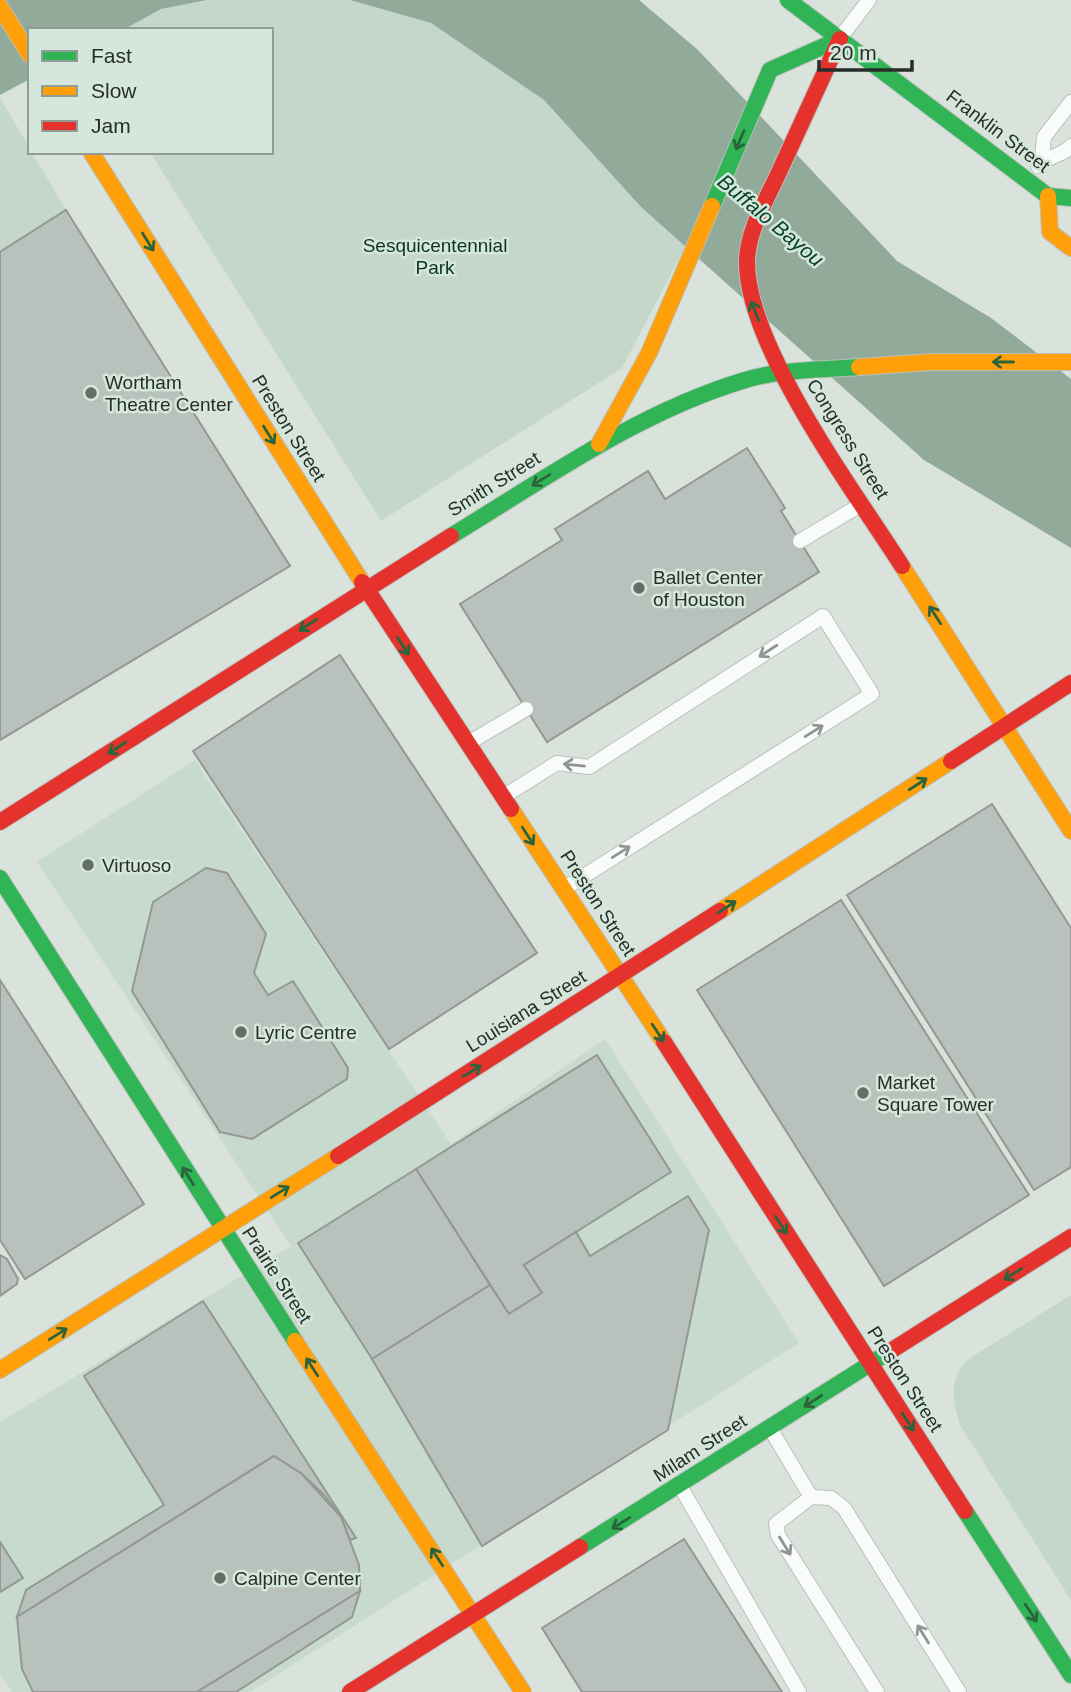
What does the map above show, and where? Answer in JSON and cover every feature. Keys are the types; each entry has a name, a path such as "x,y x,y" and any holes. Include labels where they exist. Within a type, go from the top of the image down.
{"main road":[{"name":"Franklin Street","path":"788,0 1048,196 1071,198"},
{"path":"0,7 28,52"},
{"path":"599,444 649,353 770,70 840,39"},
{"name":"Congress Street","path":"840,39 757,220 747,258 751,299 784,373 823,440 1071,831"},
{"name":"Preston Street","path":"92,154 366,589 564,888 1071,1675"},
{"name":"Franklin Street","path":"1048,196 1050,232 1071,248"},
{"name":"Smith Street","path":"0,822 210,695 366,589 599,444 655,413 702,393 744,380 784,373 931,362 1071,362"},
{"name":"Louisiana Street","path":"0,1370 621,976 1071,683"},
{"name":"Prairie Street","path":"0,878 222,1229 523,1692"},
{"name":"Milam Street","path":"350,1692 1071,1237"}],"lane":[{"path":"840,39 869,0"},
{"path":"1042,160 1044,137 1071,102"},
{"path":"1027,179 1042,160 1066,152 1071,146"},
{"path":"800,541 863,503"},
{"path":"503,797 557,763 589,767 823,616 872,694 564,888"},
{"path":"468,744 526,709"},
{"path":"770,1428 811,1497"},
{"path":"680,1486 799,1692"},
{"path":"877,1692 778,1535 776,1524 811,1497 831,1498 844,1508 959,1692"}],"shaded area":[{"path":"195,760 451,1144 605,1039 799,1343 250,1692 12,1692 0,1674 0,1422 291,1246 37,862"}],"green space":[{"name":"Sesquicentennial Park","path":"207,0 350,0 431,23 544,100 641,207 685,247 622,368 381,521 151,154 273,154 273,28 127,28 161,9"},
{"path":"0,98 28,146 28,154 33,154 66,210 0,252"},
{"path":"1071,1295 1071,1600 960,1425 954,1391 957,1376 967,1360"}],"water":[{"path":"0,0 207,0 161,9 127,28 28,28 28,80 0,95"},
{"name":"Buffalo Bayou","path":"350,0 639,0 698,50 897,261 991,318 1071,379 1071,548 924,460 641,207 544,100 431,23"}],"building":[{"name":"Wortham Theatre Center","path":"66,210 290,566 0,740 0,252"},
{"name":"Ballet Center of Houston","path":"747,448 785,508 781,511 819,572 547,742 460,604 562,540 555,529 648,471 665,499"},
{"path":"340,655 537,953 389,1049 193,751"},
{"path":"992,804 1071,928 1071,1167 1034,1190 847,895"},
{"name":"Lyric Centre","path":"206,868 227,873 266,934 254,973 268,995 293,981 348,1068 347,1079 252,1139 220,1132 132,991 153,902"},
{"name":"Market Square Tower","path":"841,900 1029,1195 884,1286 697,990"},
{"path":"0,980 144,1204 25,1279 0,1240"},
{"path":"597,1055 671,1172 524,1265 542,1293 509,1314 416,1169"},
{"path":"416,1169 490,1285 372,1359 298,1243"},
{"path":"688,1196 709,1230 668,1430 482,1546 372,1359 490,1285 509,1314 542,1293 524,1265 576,1232 590,1256"},
{"path":"0,1255 7,1259 18,1279 17,1284 0,1296"},
{"path":"203,1301 356,1538 350,1540 341,1517 325,1496 302,1474 274,1456 17,1617 26,1590 164,1505 84,1376"},
{"name":"Calpine Center","path":"274,1456 302,1474 341,1517 359,1565 360,1591 197,1692 33,1692 22,1669 17,1617"},
{"path":"684,1539 782,1692 582,1692 542,1628"},
{"path":"0,1542 23,1578 0,1592"},
{"path":"360,1591 352,1617 236,1692 197,1692"}],"traffic: fast":[{"path":"788,0 1048,196 1071,198"},
{"path":"712,206 770,70 840,39"},
{"path":"451,536 592,449 665,411 703,395 771,374 859,367"},
{"path":"0,878 295,1341"},
{"path":"580,1547 889,1352"},
{"path":"965,1511 1071,1675"}],"traffic: slow":[{"path":"0,7 28,52"},
{"path":"92,154 362,582"},
{"path":"1048,196 1050,232 1071,248"},
{"path":"599,444 649,353 712,206"},
{"path":"859,367 931,362 1071,362"},
{"path":"902,566 1071,831"},
{"path":"720,911 951,761"},
{"path":"511,809 664,1042"},
{"path":"0,1370 338,1156"},
{"path":"295,1341 523,1692"}],"traffic: jam":[{"path":"840,39 759,214 751,237 747,260 751,295 764,333 806,417 902,566"},
{"path":"0,822 451,536"},
{"path":"362,582 511,809"},
{"path":"951,761 1071,683"},
{"path":"338,1156 720,911"},
{"path":"664,1042 965,1511"},
{"path":"889,1352 1071,1237"},
{"path":"350,1692 580,1547"}],"place":[{"name":"Wortham Theatre Center","path":"91,393"},
{"name":"Ballet Center of Houston","path":"639,588"},
{"name":"Virtuoso","path":"88,865"},
{"name":"Lyric Centre","path":"241,1032"},
{"name":"Market Square Tower","path":"863,1093"},
{"name":"Calpine Center","path":"220,1578"}]}
